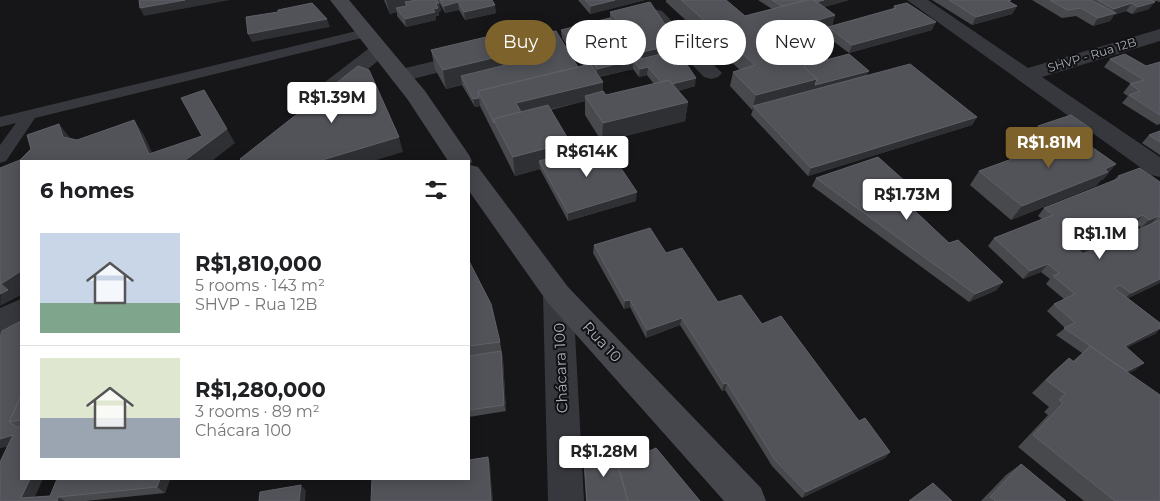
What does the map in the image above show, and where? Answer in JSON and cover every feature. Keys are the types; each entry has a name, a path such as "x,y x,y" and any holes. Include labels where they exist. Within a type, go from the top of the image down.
{"street":[{"path":"339,0 400,76 459,160"},
{"name":"SHVP - Rua 12B","path":"916,0 1160,169"},
{"path":"619,20 648,14 656,15 711,73"},
{"name":"SHVP - Rua 12B","path":"1024,76 1160,35"},
{"path":"310,106 372,41"},
{"path":"400,76 485,54"},
{"name":"Rua 10","path":"470,174 558,295 748,501"},
{"name":"Chácara 100","path":"558,295 566,501"},
{"path":"0,323 20,312"}],"lane":[{"path":"0,122 372,41"},
{"path":"0,157 30,114"}],"building":[{"path":"139,0 185,0 140,8"},
{"path":"437,0 439,3 436,4 438,8 433,9 435,12 405,19 396,8 407,6 405,2"},
{"path":"440,0 492,0 495,5 464,12 458,2 444,6"},
{"path":"585,0 615,0 591,6"},
{"path":"681,0 726,0 745,16 807,0 814,0 835,15 818,20 756,20 756,65 801,65 817,79 756,95 733,72 755,65 746,57 746,20 704,20"},
{"path":"772,0 807,0 782,6"},
{"path":"949,0 1011,0 1008,1 1017,6 976,17"},
{"path":"1050,0 1090,0 1116,13 1098,18 1081,8 1067,10"},
{"path":"1098,0 1151,0 1155,2 1138,7 1132,3 1114,9"},
{"path":"650,2 662,20 656,20 656,49 646,51 646,20 616,20 610,12"},
{"path":"312,3 327,19 248,34 246,17 278,12 278,10"},
{"path":"907,3 936,22 852,45 834,32 834,25 896,8 894,6"},
{"path":"566,29 566,36 561,30"},
{"path":"556,31 566,47 566,65 577,65 578,67 478,91 479,98 473,99 461,76 506,65 556,65"},
{"path":"485,37 485,60 443,70 431,50"},
{"path":"849,54 869,71 815,85 817,79 803,66 834,65 834,58"},
{"path":"1125,54 1146,66 1160,62 1160,115 1129,95 1140,91 1130,84 1144,80 1110,59"},
{"path":"656,55 656,65 687,65 696,78 672,84 669,80 661,82 648,67 640,69 637,65 646,65 646,58"},
{"path":"910,64 977,117 811,168 753,106"},
{"path":"586,65 591,65 603,82 516,103 521,112 493,119 494,123 478,91"},
{"path":"594,65 613,65 597,69"},
{"path":"358,66 369,70 399,137 322,160 240,159"},
{"path":"669,80 688,102 603,123 585,96 603,91 606,95"},
{"path":"204,90 227,129 185,160 20,160 31,149 27,135 59,124 63,137 77,140 134,120 149,154 202,136 181,98"},
{"path":"548,105 570,142 513,157 493,119"},
{"path":"1071,115 1090,128 1073,134 1069,131 1052,137 1038,126"},
{"path":"1069,131 1116,164 1105,169 1108,172 1022,206 979,171 1053,144 1046,139"},
{"path":"1160,131 1160,142 1149,135"},
{"path":"604,143 637,192 568,213 539,161"},
{"path":"878,157 916,191 900,197 949,243 958,240 1003,282 975,294 816,178"},
{"path":"20,160 20,272 1,284 0,279 0,168"},
{"path":"1140,168 1160,182 1160,218 1158,216 1149,220 1143,215 1135,219 1141,224 1079,250 1083,254 1160,220 1160,279 1131,293 1120,285 1114,288 1160,323 1160,328 1125,346 1144,363 1127,371 1064,328 1075,323 1054,304 1075,294 1053,276 1059,273 1048,264 1030,271 994,238 1053,215 1044,208 1120,178 1118,176"},
{"path":"650,228 666,253 682,248 718,302 741,295 762,324 781,316 859,421 865,418 890,452 806,492 775,460 727,383 724,384 682,318 647,330 630,300 625,301 594,245"},
{"path":"470,263 491,304 500,342 470,346"},
{"path":"0,279 1,284 8,290 0,294"},
{"path":"20,322 20,398 9,422 20,427 20,480 30,480 21,498 50,496 57,480 160,480 157,487 58,497 57,501 0,501 0,462 13,435 0,439 0,338 2,331"},
{"path":"1090,346 1160,395 1160,501 1115,501 1033,435 1063,403 1059,400 1065,394 1046,380 1069,358 1074,362"},
{"path":"501,351 504,405 470,410 470,356"},
{"path":"20,398 20,420 9,422"},
{"path":"612,446 628,501 587,501 584,458"},
{"path":"656,448 700,501 628,501 618,465"},
{"path":"488,457 491,501 371,501 372,480 470,480 470,460"},
{"path":"1021,464 1066,501 994,501 990,497"},
{"path":"933,483 952,501 909,501"},
{"path":"301,485 299,501 259,501 260,492"}]}
